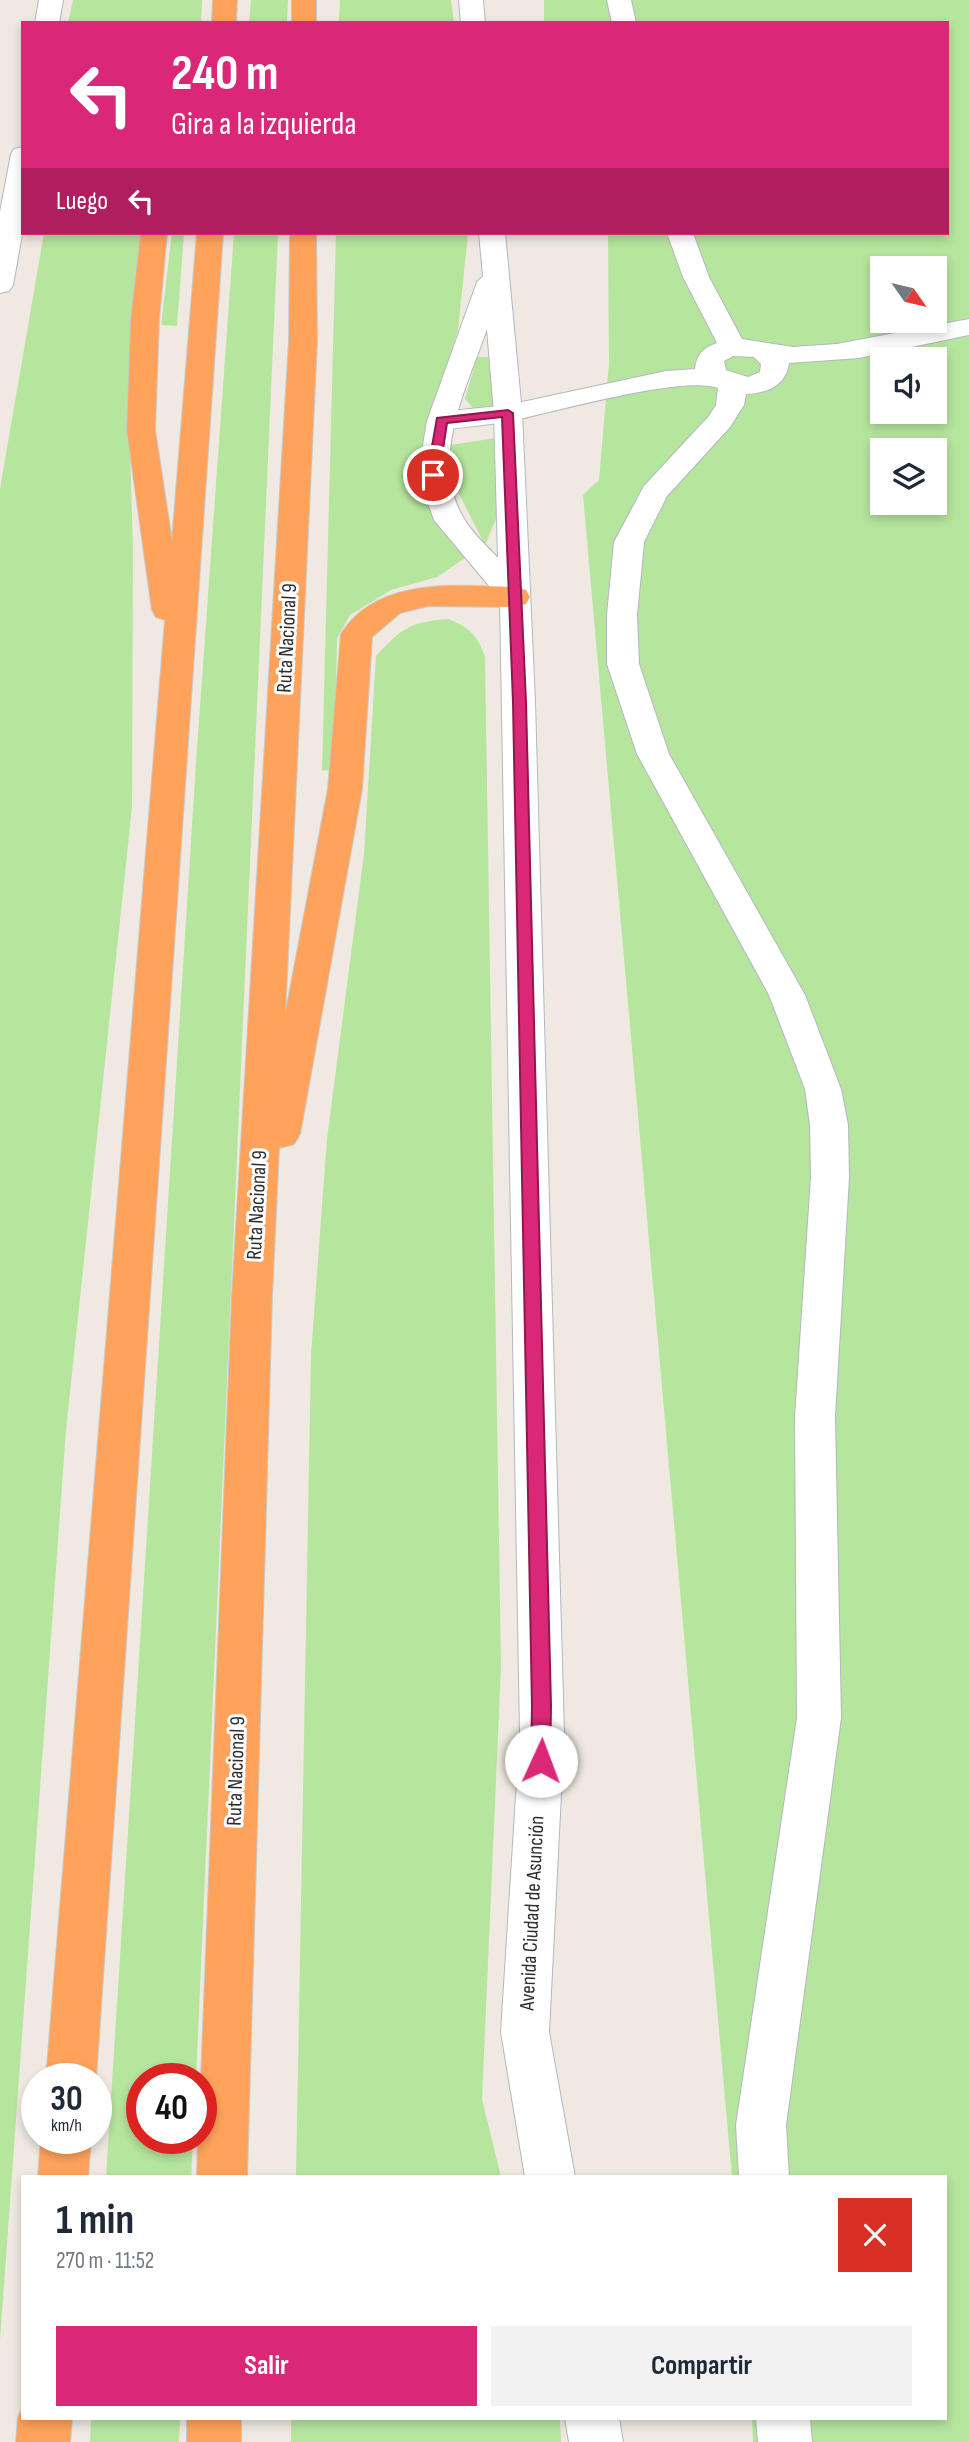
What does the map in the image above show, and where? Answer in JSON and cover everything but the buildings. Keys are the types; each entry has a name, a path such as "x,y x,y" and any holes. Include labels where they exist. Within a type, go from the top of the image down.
{"highway":[{"path":"224,21 225,0"},
{"path":"304,0 304,21"},
{"path":"154,235 145,319 141,430 176,678"},
{"path":"72,2063 210,235"},
{"name":"Ruta Nacional 9","path":"222,2175 252,1295 303,341 303,235"},
{"path":"252,1295 345,789 357,634 389,606 428,596 515,597"},
{"path":"63,2175 65,2154"},
{"path":"43,2442 45,2420"},
{"path":"214,2420 214,2442"}],"street":[{"path":"47,21 51,0"},
{"path":"471,0 473,21"},
{"path":"619,0 624,21"},
{"path":"0,285 21,165"},
{"name":"Avenida Ciudad de Asunción","path":"492,235 508,413 515,597 542,1734 525,2032 550,2175"},
{"path":"681,235 696,277 733,346 768,364 969,327"},
{"name":"Avenida Ciudad de Asunción","path":"495,266 441,421 433,475 449,520 515,597"},
{"path":"733,346 710,358 709,370 723,380 730,405 720,421 654,492 629,542 622,640 623,664 653,754 787,995 823,1089 829,1125 830,1177 815,1417 819,1718 770,2048 761,2124 764,2175"},
{"path":"441,421 508,413 666,379 723,380 756,384 768,364"},
{"path":"592,2420 596,2442"},
{"path":"783,2420 785,2442"}],"green space":[{"path":"73,0 202,0 201,21 68,21"},
{"path":"251,0 288,0 287,21 249,21"},
{"path":"340,0 451,0 454,21 339,21"},
{"path":"544,0 969,0 969,2442 753,2442 752,2420 947,2420 947,2175 732,2175 583,495 599,480 609,364 608,235 949,235 949,21 544,21"},
{"path":"44,235 141,235 129,416 133,549 132,807 66,1430 0,2340 0,489"},
{"path":"172,235 184,235 177,326 161,325"},
{"path":"234,235 278,235 197,2063 126,2063 126,2154 192,2154 191,2175 106,2175 107,2154 112,2154 112,2083 196,763"},
{"path":"336,235 468,235 458,330 419,454 421,492 448,535 468,556 437,577 391,590 350,615 337,638 334,769 322,771"},
{"path":"477,357 493,357 497,403 488,409 473,408 465,399"},
{"path":"496,438 498,514 485,545 451,478 450,445"},
{"path":"448,619 462,625 472,633 485,657 501,1667 482,2099 501,2175 296,2175 311,1355 327,1139 364,854 376,656 400,633 424,622"},
{"path":"91,2420 180,2420 179,2442 90,2442"},
{"path":"291,2420 560,2420 561,2442 291,2442"}],"route":[{"path":"433,475 441,421 508,413 519,702 542,1706 541,1761"}]}
